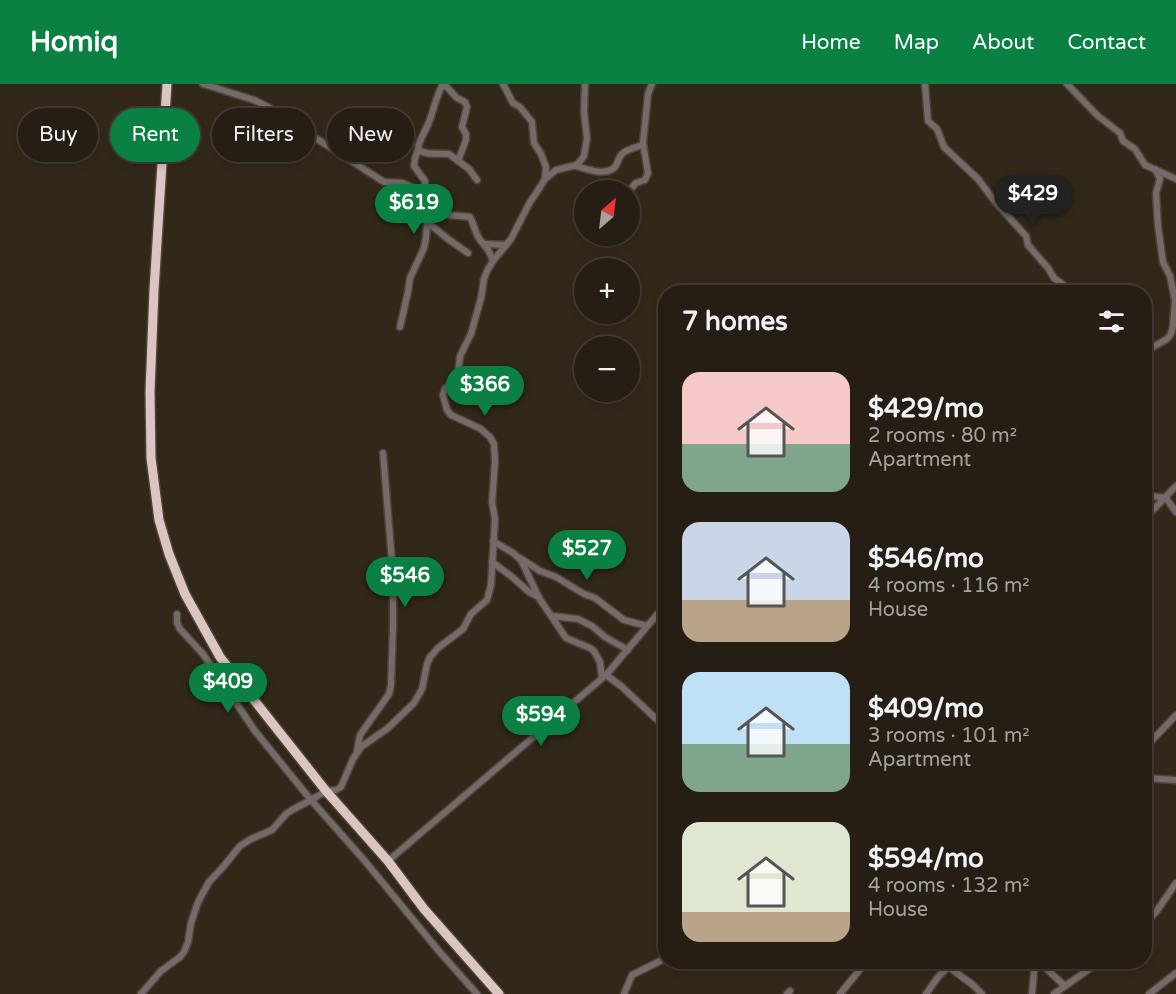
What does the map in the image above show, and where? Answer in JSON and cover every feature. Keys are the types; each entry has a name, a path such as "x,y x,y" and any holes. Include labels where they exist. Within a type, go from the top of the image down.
{"highway":[{"path":"167,84 150,392 151,458 159,520 169,554 185,594 220,657 326,791 387,861 424,909 500,994"}],"street":[{"path":"203,84 254,100 270,108 384,182 403,183 425,193"},
{"path":"400,327 410,278 424,248 427,222 425,180 414,165 415,158 418,143 443,84 457,98 465,102 467,107 462,127 466,140 459,161"},
{"path":"503,84 513,103 532,122 534,143 546,167 545,179"},
{"path":"576,166 581,162 586,148 585,84"},
{"path":"640,182 645,180 648,173 643,145 651,84"},
{"path":"925,84 928,121 937,129 944,147 978,179 1026,236 1028,245 1054,278 1063,285"},
{"path":"1067,84 1098,116 1120,134 1123,141 1135,149 1145,165 1176,179"},
{"path":"141,994 162,971 184,954 198,902 209,882 240,846 250,838 272,830 286,814 326,791 341,787 361,747 388,728 414,703 422,688 429,659 438,648 463,629 471,614 487,600 491,590 495,519 492,502 494,444 481,429 451,415 447,410 443,395 445,389 458,374 460,356 469,339 484,279 493,261 518,228 530,202 545,179 556,170 576,166 596,171 611,169 615,167 621,155 643,145"},
{"path":"418,150 436,155 449,154 469,169 477,180"},
{"path":"1152,347 1167,339 1171,334 1175,300 1170,276 1164,266 1162,255 1155,193 1160,180 1155,169"},
{"path":"428,209 470,217 493,261"},
{"path":"427,222 468,253"},
{"path":"484,244 506,245"},
{"path":"356,754 360,735 389,694 391,685 393,574 383,453"},
{"path":"1152,511 1176,486"},
{"path":"1152,496 1176,501"},
{"path":"1166,497 1176,512"},
{"path":"493,541 540,571 595,598 624,620 648,626"},
{"path":"517,556 539,598 566,638 592,648 600,662 604,676 621,686 658,721"},
{"path":"492,562 539,598"},
{"path":"177,614 180,629 203,654 255,731 311,801 477,994"},
{"path":"552,616 578,619 628,650"},
{"path":"387,861 604,676 658,617"},
{"path":"1152,740 1176,715"},
{"path":"1152,778 1176,780"},
{"path":"1152,916 1176,883"},
{"path":"624,994 632,975 658,962"},
{"path":"840,994 860,969"},
{"path":"926,994 946,969"},
{"path":"951,969 982,994"},
{"path":"1032,994 1036,969"},
{"path":"1045,969 1065,986"},
{"path":"1054,994 1089,969"},
{"path":"1149,994 1176,973"}]}
